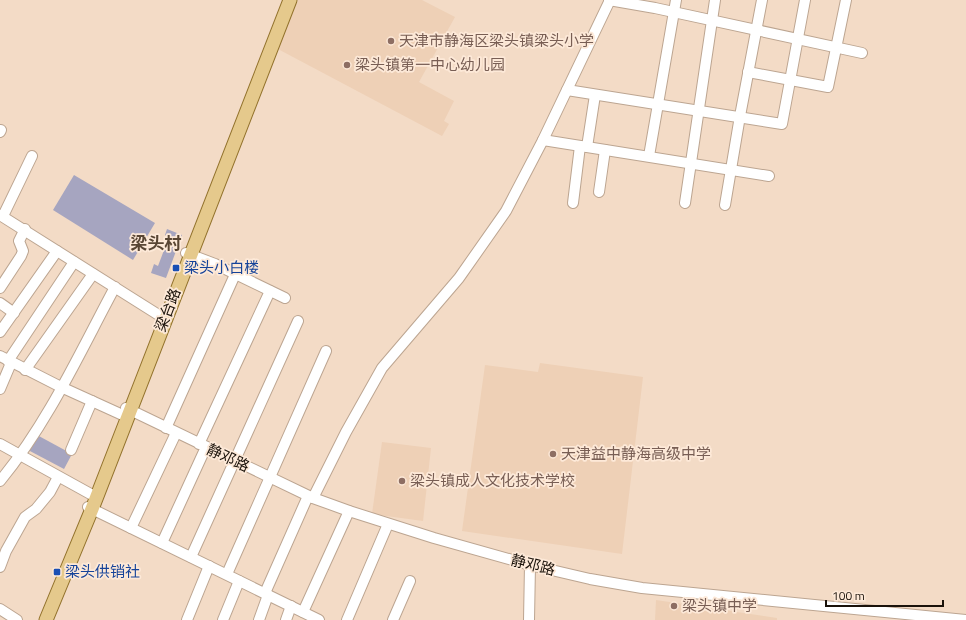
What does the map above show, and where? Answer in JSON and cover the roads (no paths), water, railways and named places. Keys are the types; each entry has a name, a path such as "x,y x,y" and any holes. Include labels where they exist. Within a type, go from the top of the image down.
{"main road":[{"name":"梁台路","path":"46,620 285,0"},
{"name":"梁台路","path":"188,253 290,0"},
{"name":"梁台路","path":"41,620 92,502"}],"street":[{"path":"259,620 267,594 311,497 382,368 459,278 506,211 543,140 609,0 673,12 862,53"},
{"path":"649,156 676,0"},
{"path":"685,203 715,0"},
{"path":"725,205 762,0"},
{"path":"567,90 740,116 782,124 805,0"},
{"path":"748,72 828,87 846,0"},
{"path":"573,203 583,146 595,95"},
{"path":"543,140 769,176"},
{"path":"599,192 605,150"},
{"path":"32,156 2,215 163,318"},
{"path":"0,288 21,256 23,251 19,240 25,229"},
{"path":"0,332 57,251"},
{"path":"188,253 237,271 270,291 285,298"},
{"path":"0,389 6,360 74,262"},
{"path":"166,428 237,271"},
{"path":"25,370 93,274"},
{"path":"0,481 21,456 61,387 115,287"},
{"path":"162,543 202,446 270,291"},
{"path":"0,303 14,313"},
{"path":"191,557 298,321"},
{"path":"227,574 326,352"},
{"name":"静邓路","path":"6,360 92,401 166,428 311,497 388,524 530,565 590,579 642,588 966,620"},
{"path":"71,450 92,401"},
{"path":"131,528 176,433"},
{"path":"0,444 58,477 131,528 319,620"},
{"path":"0,567 6,550 25,517 36,509 50,492 58,477"},
{"path":"303,612 349,511"},
{"path":"347,620 388,524"},
{"path":"529,620 530,565"},
{"path":"187,620 209,566"},
{"path":"223,620 239,581"},
{"path":"393,620 410,582"},
{"path":"286,620 291,606"},
{"path":"0,609 17,620"}],"place":[{"name":"天津市静海区梁头镇梁头小学","path":"391,41"},
{"name":"梁头镇第一中心幼儿园","path":"347,65"},
{"name":"梁头小白楼","path":"176,268"},
{"name":"天津益中静海高级中学","path":"553,454"},
{"name":"梁头镇成人文化技术学校","path":"402,481"},
{"name":"梁头供销社","path":"57,572"},
{"name":"梁头镇中学","path":"674,606"}],"district":[{"name":"梁头村","path":"156,243"}]}
